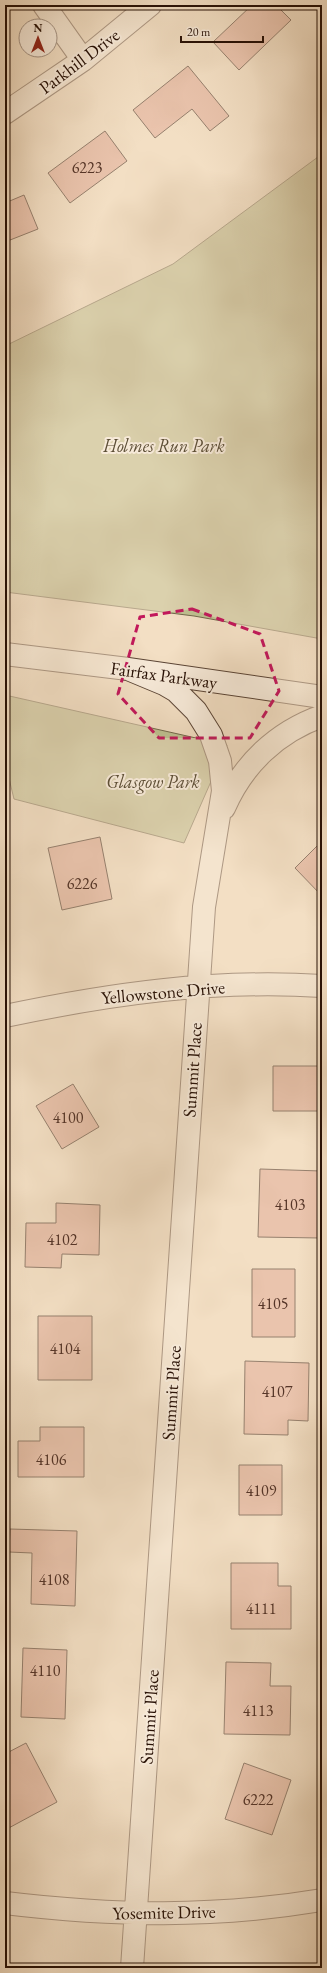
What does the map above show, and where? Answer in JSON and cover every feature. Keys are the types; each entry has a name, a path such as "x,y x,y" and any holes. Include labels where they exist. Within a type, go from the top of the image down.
{"street":[{"path":"44,5 83,60"},
{"name":"Parkhill Drive","path":"5,113 83,60 150,5"},
{"name":"Fairfax Parkway","path":"5,654 128,669 322,697"},
{"name":"Summit Place","path":"128,669 164,684 176,692 196,711 211,735 220,761 223,791 204,907 132,1968"},
{"name":"Summit Place","path":"219,820 232,790 251,763 275,740 306,722 322,716"},
{"name":"Yellowstone Drive","path":"5,1016 79,1000 198,986 290,984 322,986"},
{"name":"Yosemite Drive","path":"5,1903 71,1911 135,1914 193,1914 276,1908 322,1900"}],"highlighted area":[{"path":"192,609 260,634 279,691 250,738 159,738 118,694 140,617"}],"green space":[{"name":"Holmes Run Park","path":"322,154 322,639 194,616 5,592 5,346 173,264"},
{"name":"Glasgow Park","path":"5,695 227,745 184,843 14,799 5,762"}],"building":[{"path":"252,5 276,5 291,20 239,70 213,42"},
{"path":"188,66 229,116 210,131 192,109 155,138 133,110"},
{"path":"105,131 127,161 70,203 48,173"},
{"path":"24,195 38,229 5,242 5,203"},
{"path":"100,837 112,899 62,910 48,848"},
{"path":"322,841 322,896 295,868"},
{"path":"273,1066 322,1066 322,1111 273,1111"},
{"path":"73,1084 99,1127 62,1149 36,1106"},
{"path":"260,1169 321,1171 320,1238 258,1237"},
{"path":"56,1203 100,1205 99,1255 62,1254 61,1268 25,1267 26,1223 56,1223"},
{"path":"252,1269 295,1269 295,1337 252,1337"},
{"path":"38,1316 92,1316 92,1380 38,1380"},
{"path":"245,1361 309,1363 308,1421 288,1420 288,1435 244,1434"},
{"path":"40,1427 84,1427 84,1477 18,1477 18,1441 40,1441"},
{"path":"239,1465 282,1465 282,1515 239,1515"},
{"path":"10,1529 77,1531 75,1606 31,1604 32,1553 9,1552"},
{"path":"231,1563 278,1563 278,1586 291,1586 291,1629 231,1629"},
{"path":"23,1648 67,1650 65,1719 21,1717"},
{"path":"226,1662 271,1663 270,1686 291,1686 290,1735 224,1734"},
{"path":"319,1739 322,1739 322,1762"},
{"path":"26,1743 57,1802 5,1830 5,1754"},
{"path":"244,1763 291,1780 272,1835 225,1819"},
{"path":"300,1965 300,1968 280,1968"}]}
